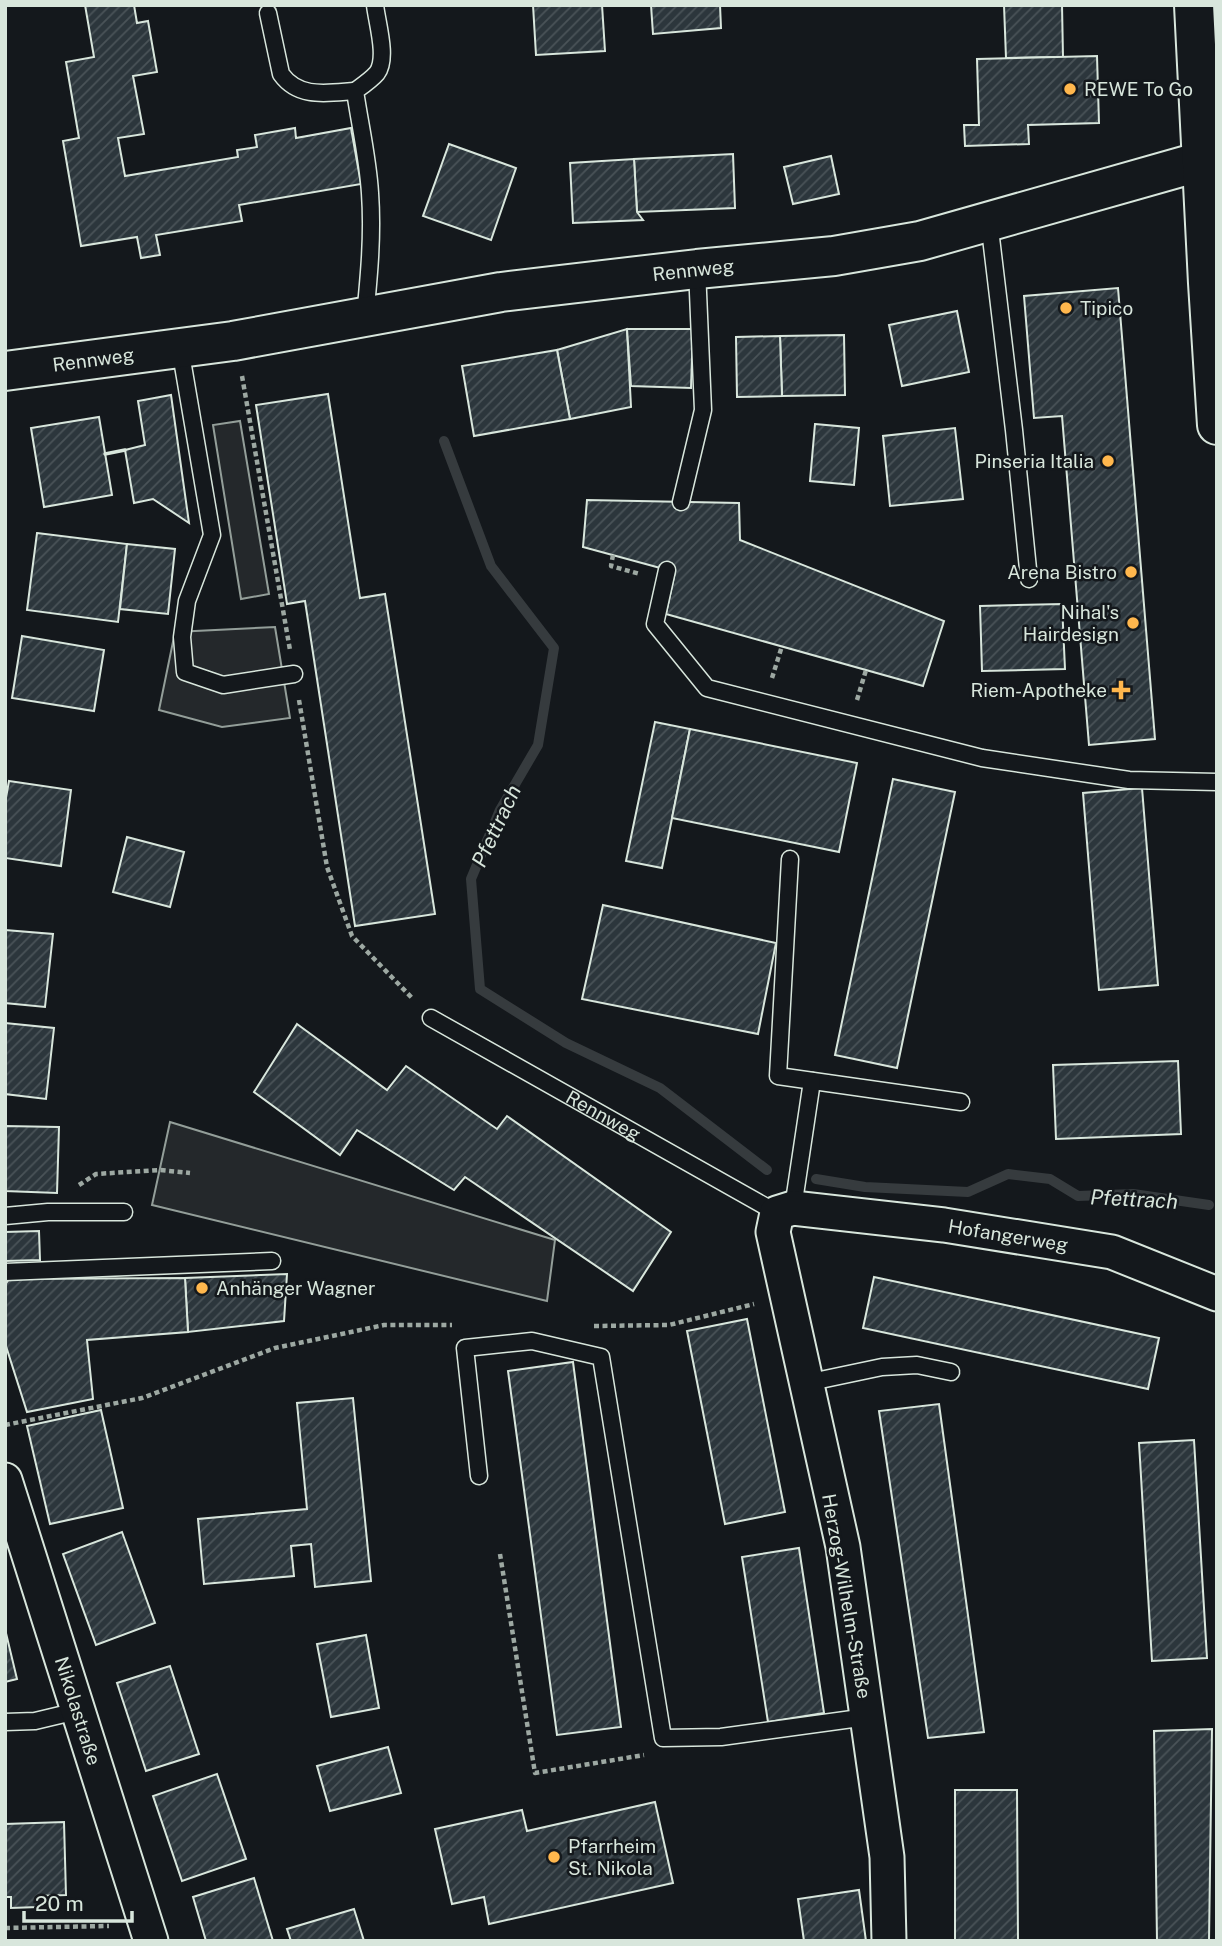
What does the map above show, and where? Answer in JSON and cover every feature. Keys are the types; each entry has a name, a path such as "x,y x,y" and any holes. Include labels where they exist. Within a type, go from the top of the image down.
{"street":[{"path":"1194,5 1217,424"},
{"name":"Rennweg","path":"5,372 233,341 501,292 834,256 920,241 1202,161"},
{"name":"Hofangerweg","path":"785,1210 944,1225 1112,1252 1217,1294"},
{"name":"Herzog-Wilhelm-Straße","path":"785,1210 773,1232 843,1547 887,1857 890,1941"},
{"name":"Nikolastraße","path":"5,1480 148,1933"}],"lane":[{"path":"268,13 281,74 285,80 305,92 314,94 355,91 378,72 382,63 375,5"},
{"path":"355,91 371,212 371,261 365,317"},
{"path":"989,221 1029,579"},
{"path":"681,502 703,410 697,269"},
{"path":"180,348 212,535 187,601 182,638 185,672 223,685 294,674"},
{"path":"665,575 655,624 707,688 982,758 1129,780 1217,782"},
{"path":"790,859 778,1076 961,1102"},
{"name":"Rennweg","path":"431,1018 785,1210"},
{"path":"785,1210 812,1081"},
{"path":"5,1216 48,1212 124,1212"},
{"path":"5,1272 272,1261"},
{"path":"479,1476 464,1348 532,1341 601,1357 663,1738 721,1737 867,1717"},
{"path":"806,1383 882,1367 917,1365 951,1372"},
{"path":"5,1722 35,1721 77,1711"}],"path":[{"path":"613,555 611,566 665,575"},
{"path":"48,1212 69,1192 96,1174 160,1170 190,1173"},
{"path":"589,1326 669,1325 787,1296"},
{"path":"5,1424 142,1398 275,1348 384,1325 453,1325"},
{"path":"500,1554 535,1773 644,1755 663,1738"},
{"path":"5,1928 148,1933"}],"shaded area":[{"path":"240,421 269,594 241,599 213,425"},
{"path":"275,627 290,718 222,727 159,710 175,632"},
{"path":"170,1122 555,1240 547,1301 152,1205"}],"building":[{"path":"85,5 134,5 137,23 148,21 157,72 133,76 144,134 118,138 125,176 238,157 237,150 257,147 255,135 295,128 296,138 351,128 361,184 239,205 242,221 156,235 160,255 141,258 137,237 81,246 63,141 79,138 66,62 94,57"},
{"path":"533,5 602,5 605,51 536,55"},
{"path":"651,5 720,5 721,28 653,34"},
{"path":"1004,5 1062,5 1063,57 1006,58"},
{"path":"1097,56 1099,123 1028,125 1029,144 965,146 964,125 979,125 977,59"},
{"path":"449,144 516,168 491,240 423,216"},
{"path":"733,154 735,208 637,212 634,159"},
{"path":"831,156 839,194 793,204 784,167"},
{"path":"634,159 637,212 643,220 573,223 570,163"},
{"path":"1118,288 1155,739 1089,745 1062,416 1034,418 1024,296"},
{"path":"957,311 969,372 902,386 889,325"},
{"path":"627,329 631,407 570,419 557,350"},
{"path":"627,329 693,329 691,388 631,386"},
{"path":"844,335 845,395 782,396 780,336"},
{"path":"780,336 782,396 737,397 736,337"},
{"path":"557,350 570,419 474,436 462,366"},
{"path":"328,394 360,598 385,594 435,914 355,926 305,601 287,604 256,405"},
{"path":"171,395 189,523 153,499 134,503 125,450 145,445 138,401"},
{"path":"99,417 112,495 44,507 31,428"},
{"path":"815,424 859,428 854,485 810,481"},
{"path":"955,428 963,499 890,506 883,436"},
{"path":"587,500 739,503 740,540 944,621 923,686 666,614 675,572 583,547"},
{"path":"37,533 127,544 118,622 27,610"},
{"path":"127,544 175,549 168,614 120,609"},
{"path":"1062,604 1065,669 982,671 980,606"},
{"path":"22,636 104,650 94,711 12,698"},
{"path":"655,722 690,729 662,868 626,861"},
{"path":"690,729 857,763 839,852 672,818"},
{"path":"893,779 955,792 897,1068 835,1055"},
{"path":"9,781 71,790 61,866 5,858 5,803"},
{"path":"1142,788 1158,985 1099,990 1083,793"},
{"path":"127,837 184,852 170,907 113,892"},
{"path":"603,905 776,943 758,1034 582,999"},
{"path":"5,930 53,934 45,1007 5,1003"},
{"path":"5,1023 54,1028 46,1099 5,1094"},
{"path":"297,1024 387,1090 406,1066 497,1129 507,1116 671,1232 633,1291 465,1177 454,1190 357,1130 340,1155 254,1092"},
{"path":"1178,1061 1181,1134 1056,1139 1053,1065"},
{"path":"5,1126 59,1127 57,1193 5,1191"},
{"path":"39,1231 40,1260 5,1261 5,1232"},
{"path":"287,1274 284,1321 188,1332 185,1278"},
{"path":"874,1277 1159,1338 1148,1389 863,1328"},
{"path":"185,1278 188,1332 87,1340 93,1399 27,1412 5,1343 5,1285 9,1279"},
{"path":"747,1319 785,1512 725,1524 687,1331"},
{"path":"573,1362 621,1727 557,1735 508,1371"},
{"path":"353,1398 371,1581 315,1587 311,1544 291,1546 294,1576 204,1584 198,1519 307,1509 297,1403"},
{"path":"939,1404 984,1732 928,1738 879,1411"},
{"path":"101,1410 123,1508 50,1524 27,1426"},
{"path":"1194,1440 1207,1658 1152,1661 1139,1443"},
{"path":"122,1532 155,1623 96,1645 63,1554"},
{"path":"799,1548 824,1713 768,1722 742,1557"},
{"path":"5,1629 17,1679 5,1682"},
{"path":"366,1635 379,1708 331,1717 317,1644"},
{"path":"170,1666 199,1754 146,1771 117,1683"},
{"path":"1212,1729 1209,1941 1157,1941 1154,1731"},
{"path":"388,1747 401,1793 330,1811 317,1766"},
{"path":"217,1774 246,1859 182,1881 153,1796"},
{"path":"955,1790 1017,1790 1018,1941 955,1941"},
{"name":"Pfarrheim St. Nikola","path":"655,1802 673,1883 489,1924 484,1897 452,1904 435,1829 522,1810 527,1831"},
{"path":"64,1822 66,1895 38,1896 38,1907 11,1908 11,1897 5,1897 5,1824"},
{"path":"254,1878 273,1941 206,1941 193,1897"},
{"path":"859,1890 866,1941 804,1941 798,1899"},
{"path":"354,1909 364,1941 291,1941 287,1929"}],"waterway":[{"name":"Pfettrach","path":"444,441 491,566 554,648 538,745 500,810 471,879 480,989 566,1043 660,1088 767,1170"},
{"name":"Pfettrach","path":"816,1179 865,1187 968,1192 1008,1174 1050,1179 1078,1196 1133,1194 1209,1205"}],"wall":[{"path":"105,454 125,450"}],"place":[{"name":"REWE To Go","path":"1070,89"},
{"name":"Tipico","path":"1066,308"},
{"name":"Pinseria Italia","path":"1108,461"},
{"name":"Arena Bistro","path":"1131,572"},
{"name":"Nihal's Hairdesign","path":"1133,623"},
{"name":"Riem-Apotheke","path":"1121,690"},
{"name":"Anhänger Wagner","path":"202,1288"},
{"name":"Pfarrheim St. Nikola","path":"554,1857"}]}
